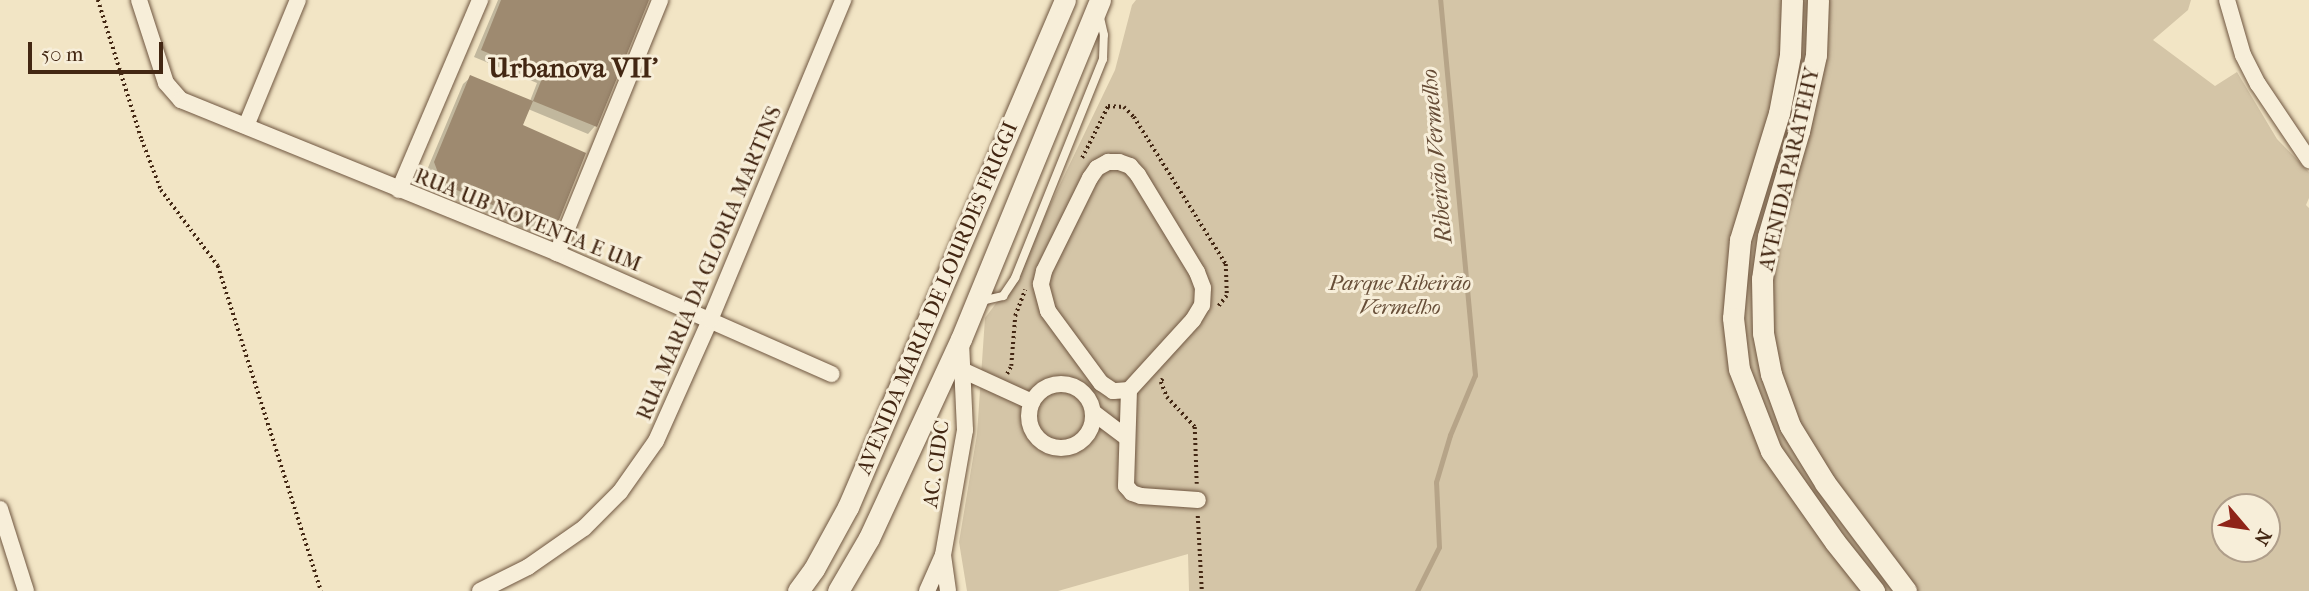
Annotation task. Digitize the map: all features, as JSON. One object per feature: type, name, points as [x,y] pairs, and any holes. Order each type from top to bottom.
[{"type":"street","name":"RUA UB NOVENTA E UM","points":[[139,0],[170,89],[181,100],[557,253],[831,374]]},
{"type":"street","points":[[246,126],[298,0]]},
{"type":"street","points":[[399,190],[480,0]]},
{"type":"street","points":[[557,253],[660,0]]},
{"type":"street","name":"RUA MARIA DA GLORIA MARTINS","points":[[480,591],[556,550],[593,521],[620,492],[661,431],[843,0]]},
{"type":"street","name":"AVENIDA MARIA DE LOURDES FRIGGI","points":[[798,591],[814,569],[848,507],[1065,0]]},
{"type":"street","name":"AVENIDA PARATEHY","points":[[1792,0],[1790,55],[1779,113],[1740,240],[1733,318],[1740,369],[1771,451],[1835,542],[1874,591]]},
{"type":"street","name":"AVENIDA PARATEHY","points":[[1818,0],[1816,55],[1799,131],[1768,236],[1762,279],[1763,333],[1771,374],[1790,426],[1825,483],[1906,591]]},
{"type":"street","points":[[2227,0],[2236,36],[2258,84],[2309,160]]},
{"type":"street","name":"AVENIDA MARIA DE LOURDES FRIGGI","points":[[838,591],[869,538],[961,339],[1099,4]]},
{"type":"street","points":[[1129,390],[1113,391],[1101,383],[1048,311],[1041,284],[1090,177],[1097,168],[1108,162],[1130,166],[1138,175],[1197,272],[1203,288],[1202,305],[1193,320],[1129,390],[1124,476],[1132,493],[1198,500]]},
{"type":"street","name":"AC. CIDC","points":[[927,591],[943,555],[965,430],[961,339]]},
{"type":"street","points":[[962,370],[1032,402]]},
{"type":"street","points":[[1087,396],[1101,383]]},
{"type":"street","points":[[1094,413],[1090,431],[1077,445],[1069,448],[1050,447],[1042,443],[1031,429],[1029,410],[1037,394],[1054,384],[1072,386],[1087,396],[1094,413],[1126,437]]},
{"type":"street","points":[[0,509],[8,556],[26,591]]},
{"type":"street","points":[[943,555],[948,591]]},
{"type":"path","points":[[98,0],[142,140],[161,190],[218,266],[321,591]]},
{"type":"path","points":[[1078,167],[1108,106],[1124,107],[1134,117],[1226,264],[1227,296],[1219,307]]},
{"type":"path","points":[[997,387],[1011,366],[1015,316],[1029,278]]},
{"type":"path","points":[[1169,371],[1161,382],[1167,397],[1195,427],[1202,591]]},
{"type":"green space","name":"Parque Ribeirão Vermelho","points":[[1136,0],[2191,0],[2188,10],[2153,40],[2215,86],[2237,72],[2277,139],[2309,172],[2309,198],[2306,205],[2309,208],[2309,591],[1189,591],[1188,554],[1058,591],[967,591],[959,542],[977,434],[985,318],[1015,278],[1115,70],[1132,5]]},
{"type":"building","points":[[501,0],[649,0],[597,127],[533,101],[543,76],[481,50]]},
{"type":"building","points":[[470,75],[533,101],[523,125],[586,153],[559,220],[548,225],[538,224],[452,188],[440,178],[434,162]]},
{"type":"waterway","name":"Ribeirão Vermelho","points":[[1417,591],[1439,547],[1436,482],[1450,435],[1475,375],[1440,0]]},
{"type":"district","name":"Urbanova VII'","points":[[573,68]]}]
